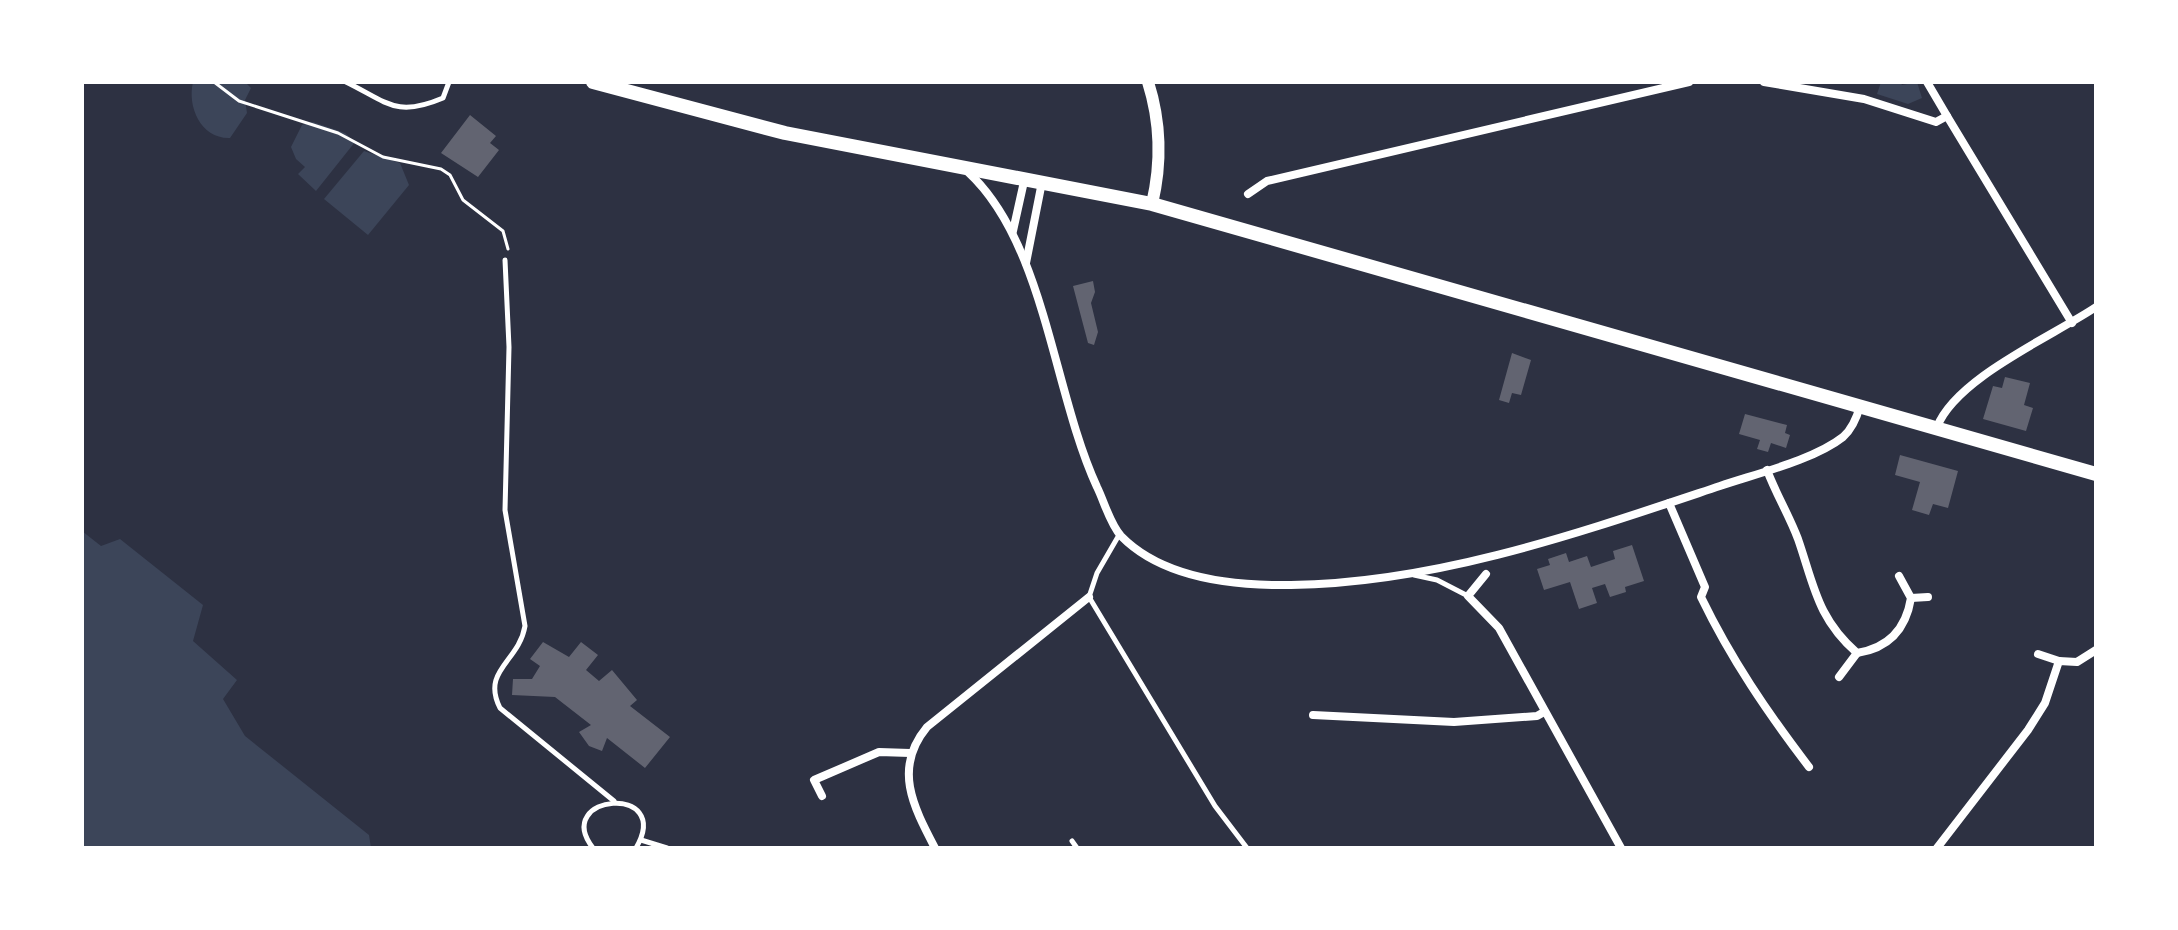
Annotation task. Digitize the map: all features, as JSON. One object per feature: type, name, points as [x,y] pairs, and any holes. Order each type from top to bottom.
[{"type":"main road","points":[[593,82],[785,133],[1042,180],[1152,204],[2096,474]]},
{"type":"street","points":[[1148,82],[1159,133],[1160,172],[1152,204]]},
{"type":"street","points":[[1248,194],[1267,181],[1689,82]]},
{"type":"street","points":[[1764,82],[1849,96],[1936,122],[1947,116]]},
{"type":"street","points":[[1927,82],[2072,323]]},
{"type":"street","points":[[961,165],[985,187],[1013,231],[1026,264],[1087,465],[1119,534],[1162,563],[1230,583],[1291,585],[1405,573],[1563,536],[1767,470],[1841,438],[1857,417],[1860,406]]},
{"type":"street","points":[[1013,231],[1025,177]]},
{"type":"street","points":[[1026,264],[1042,180]]},
{"type":"street","points":[[1937,427],[1947,407],[1968,386],[2096,307]]},
{"type":"street","points":[[1767,470],[1799,542],[1813,592],[1834,630],[1857,653]]},
{"type":"street","points":[[1669,503],[1705,587],[1701,597],[1721,640],[1751,690],[1809,767]]},
{"type":"street","points":[[1486,574],[1468,596],[1499,628],[1621,848]]},
{"type":"street","points":[[1839,677],[1857,653],[1887,643],[1900,630],[1911,598],[1899,576]]},
{"type":"street","points":[[935,848],[908,784],[913,744],[927,727],[1089,597]]},
{"type":"street","points":[[1911,598],[1928,597]]},
{"type":"street","points":[[2038,654],[2059,661],[2077,662],[2096,650]]},
{"type":"street","points":[[1937,848],[2028,730],[2045,703],[2059,661]]},
{"type":"street","points":[[1313,715],[1454,722],[1537,716],[1544,712]]},
{"type":"street","points":[[822,796],[814,780],[879,752],[910,753]]},
{"type":"lane","points":[[346,82],[388,106],[418,109],[443,98],[449,82]]},
{"type":"lane","points":[[505,260],[509,347],[505,510],[525,626],[523,638],[493,682],[494,696],[500,708],[513,720],[614,801]]},
{"type":"lane","points":[[1119,534],[1097,573],[1089,597],[1215,806],[1247,848]]},
{"type":"lane","points":[[1405,573],[1437,580],[1468,596]]},
{"type":"lane","points":[[593,848],[586,834],[589,815],[597,806],[614,801],[624,802],[638,813],[642,822],[641,840],[636,848]]},
{"type":"lane","points":[[641,840],[667,848]]},
{"type":"lane","points":[[1072,841],[1077,848]]},
{"type":"path","points":[[214,82],[239,101],[338,133],[383,157],[441,169],[450,175],[463,200],[503,231],[508,247],[505,260]]},
{"type":"shaded area","points":[[193,82],[245,82],[251,88],[245,100],[247,113],[230,138],[211,133],[198,120],[192,101]]},
{"type":"shaded area","points":[[1881,82],[1900,82],[1902,85],[1917,82],[1922,98],[1908,104],[1877,94]]},
{"type":"shaded area","points":[[313,122],[345,133],[355,142],[316,191],[298,174],[305,167],[296,159],[291,147],[302,125]]},
{"type":"shaded area","points":[[364,151],[400,163],[409,185],[368,235],[324,199]]},
{"type":"shaded area","points":[[82,531],[101,546],[120,539],[203,605],[193,641],[237,680],[223,699],[245,736],[369,835],[371,848],[82,848]]},
{"type":"building","points":[[470,115],[496,136],[490,143],[499,150],[478,177],[441,153]]},
{"type":"building","points":[[1093,281],[1095,292],[1091,303],[1098,332],[1094,345],[1088,343],[1073,286]]},
{"type":"building","points":[[1512,353],[1531,360],[1521,395],[1512,393],[1509,403],[1499,400]]},
{"type":"building","points":[[2005,377],[2030,383],[2024,405],[2033,408],[2026,431],[1983,419],[1993,386],[2002,388]]},
{"type":"building","points":[[1745,414],[1787,425],[1785,433],[1790,435],[1786,448],[1771,443],[1768,452],[1757,449],[1760,440],[1739,434]]},
{"type":"building","points":[[1900,455],[1958,471],[1948,508],[1933,504],[1929,515],[1912,510],[1920,482],[1895,475]]},
{"type":"building","points":[[1632,545],[1644,581],[1625,587],[1626,592],[1610,597],[1605,584],[1592,588],[1597,603],[1579,609],[1570,582],[1544,590],[1537,569],[1550,565],[1548,559],[1566,553],[1569,562],[1587,556],[1591,567],[1615,559],[1613,551]]},
{"type":"building","points":[[543,642],[569,657],[581,642],[598,655],[586,670],[599,681],[612,670],[637,700],[630,706],[670,737],[645,768],[607,738],[602,751],[589,746],[579,732],[591,725],[555,697],[512,695],[513,679],[532,679],[540,666],[530,659]]}]
